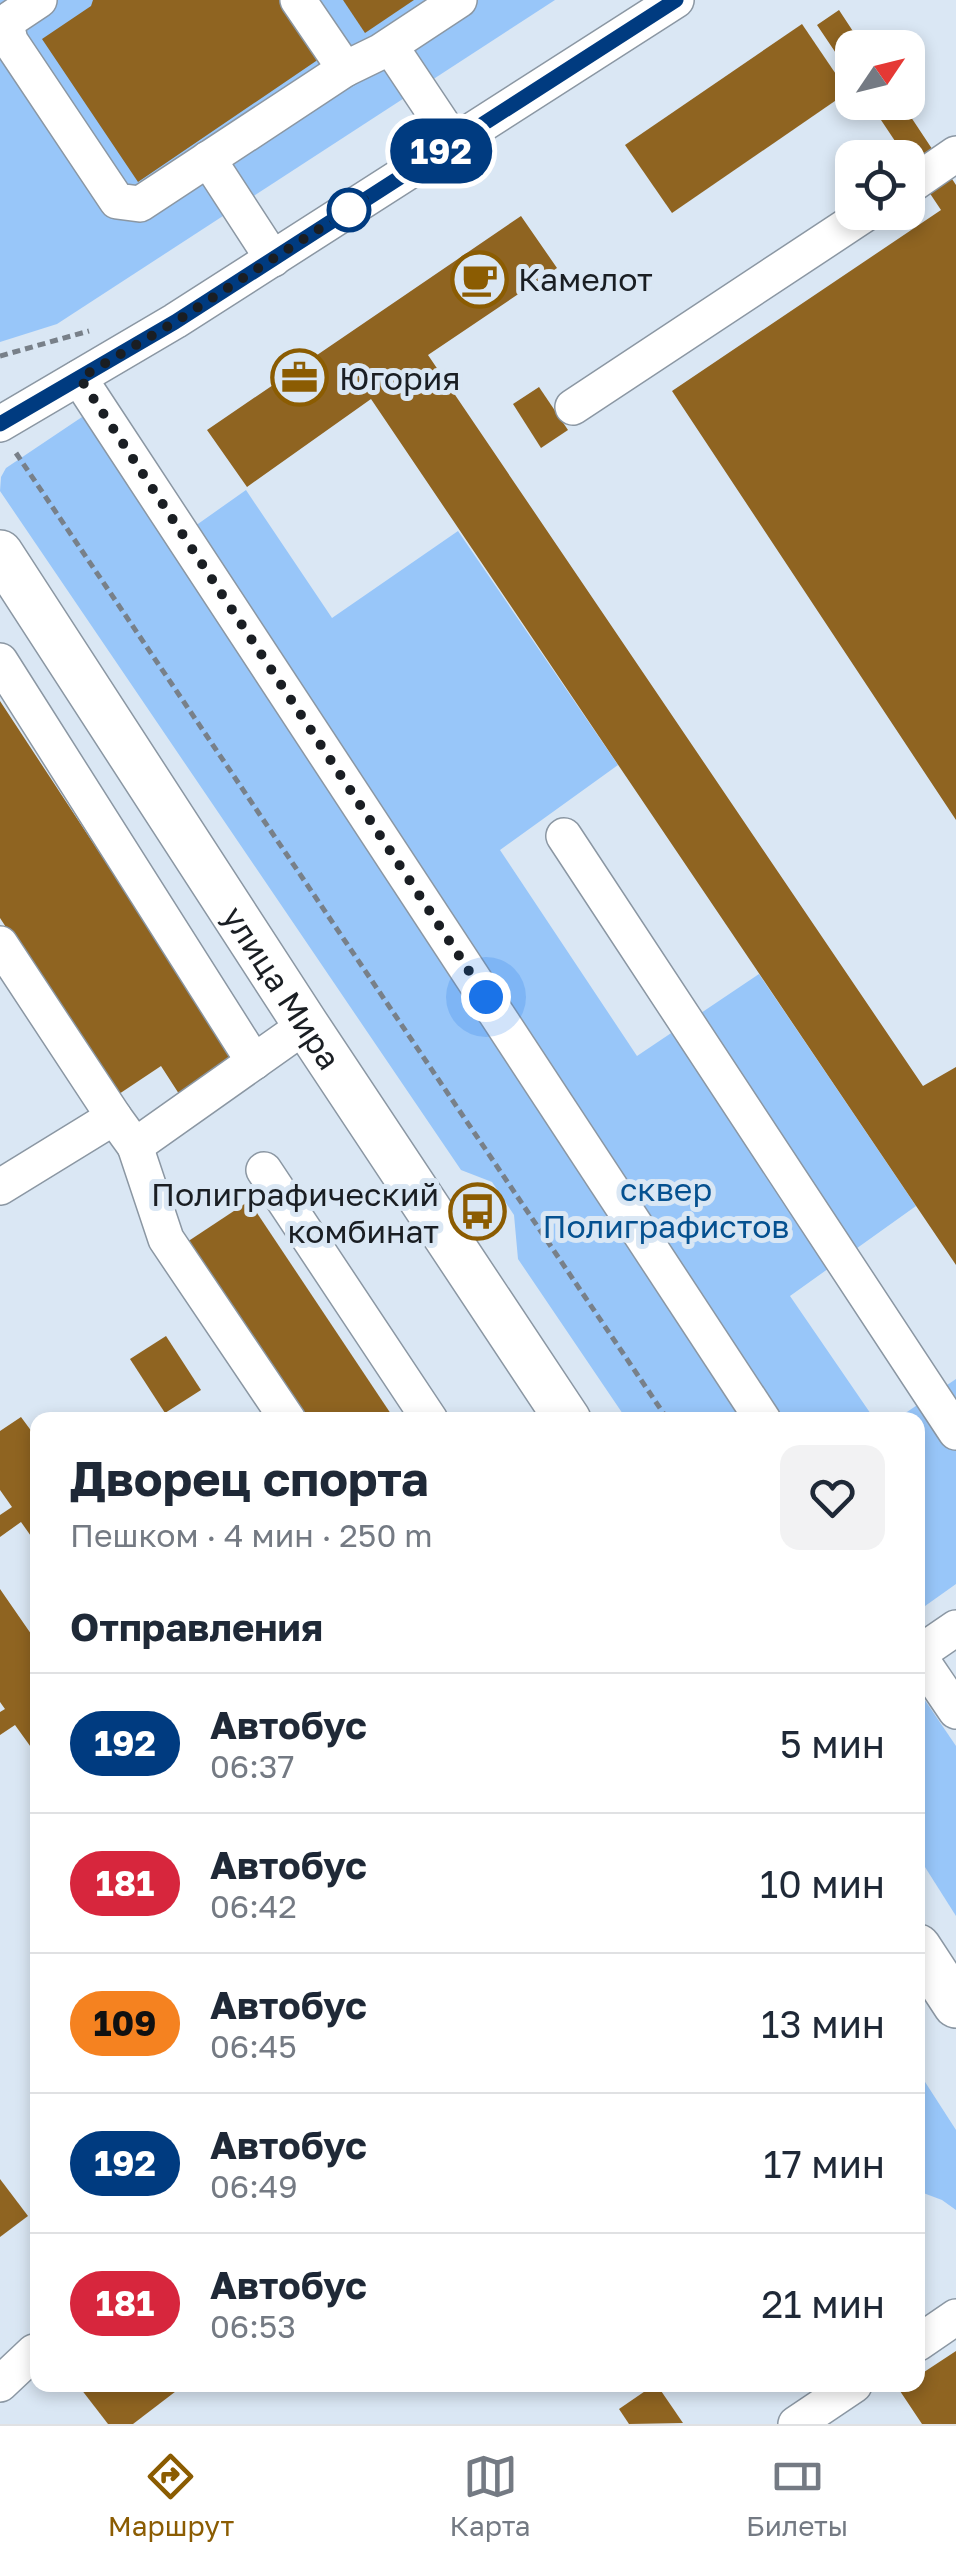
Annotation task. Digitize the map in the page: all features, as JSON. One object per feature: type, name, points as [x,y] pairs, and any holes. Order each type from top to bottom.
[{"type":"main road","name":"улица Мира","points":[[0,553],[563,1412]]},
{"type":"main road","points":[[925,1958],[956,2005]]},
{"type":"street","points":[[38,0],[12,18],[7,28],[10,41],[117,201],[140,204],[460,0]]},
{"type":"street","points":[[298,0],[345,70]]},
{"type":"street","points":[[6,435],[80,378],[676,0]]},
{"type":"street","points":[[390,46],[454,142]]},
{"type":"street","points":[[925,175],[956,154]]},
{"type":"street","points":[[208,159],[274,258]]},
{"type":"street","points":[[572,407],[841,230]]},
{"type":"street","points":[[80,378],[758,1412]]},
{"type":"street","points":[[0,661],[254,1062]]},
{"type":"street","points":[[564,836],[956,1432]]},
{"type":"street","points":[[0,944],[136,1146],[166,1239],[283,1412]]},
{"type":"street","points":[[136,1146],[306,1025]]},
{"type":"street","points":[[0,1187],[114,1117]]},
{"type":"street","points":[[264,1170],[425,1412]]},
{"type":"street","points":[[925,1650],[956,1628]]},
{"type":"street","points":[[925,1666],[956,1712]]},
{"type":"street","points":[[925,2337],[956,2317]]},
{"type":"street","points":[[0,2364],[30,2353]]},
{"type":"street","points":[[0,2384],[30,2356]]},
{"type":"street","points":[[796,2424],[844,2392]]},
{"type":"path","points":[[6,435],[663,1412]]},
{"type":"green space","points":[[0,0],[555,0],[57,324],[0,342]]},
{"type":"green space","name":"сквер Полиграфистов","points":[[82,417],[90,421],[171,543],[246,490],[332,618],[458,531],[618,765],[500,850],[637,1056],[759,974],[916,1206],[790,1296],[870,1412],[622,1412],[518,1259],[514,1215],[492,1182],[461,1170],[0,491],[6,468]]},
{"type":"green space","points":[[956,1379],[956,1584],[925,1606],[925,1412],[907,1412]]},
{"type":"green space","points":[[925,1700],[956,1746],[956,1916],[925,1867]]},
{"type":"green space","points":[[925,2082],[956,2130],[956,2210],[925,2194]]},
{"type":"building","points":[[93,0],[279,0],[319,59],[138,182],[42,39],[91,6]]},
{"type":"building","points":[[343,0],[414,0],[365,33]]},
{"type":"building","points":[[839,10],[852,30],[835,30],[835,52],[817,25]]},
{"type":"building","points":[[802,24],[835,73],[835,101],[672,213],[625,145]]},
{"type":"building","points":[[881,120],[913,120],[956,185],[956,820],[672,391],[911,230],[925,230],[925,221],[941,210],[925,186],[925,140],[894,140]]},
{"type":"building","points":[[521,216],[557,268],[428,355],[923,1086],[956,1067],[956,1265],[371,399],[247,487],[207,430]]},
{"type":"building","points":[[539,387],[568,430],[541,448],[513,404]]},
{"type":"building","points":[[0,701],[236,1061],[181,1097],[161,1066],[116,1096],[0,918]]},
{"type":"building","points":[[249,1201],[390,1412],[301,1412],[187,1242]]},
{"type":"building","points":[[166,1336],[201,1390],[164,1412],[130,1359]]},
{"type":"building","points":[[21,1417],[30,1429],[30,1535],[21,1522],[0,1537],[0,1515],[12,1507],[0,1490],[0,1431]]},
{"type":"building","points":[[0,1589],[30,1632],[30,1746],[15,1725],[0,1735],[0,1712],[5,1709],[0,1702]]},
{"type":"building","points":[[0,2179],[28,2216],[0,2237]]},
{"type":"building","points":[[956,2351],[956,2424],[922,2424],[901,2392],[925,2392],[925,2371]]},
{"type":"building","points":[[83,2392],[175,2392],[133,2424],[108,2424]]},
{"type":"building","points":[[644,2392],[662,2392],[683,2423],[629,2424],[619,2409]]},
{"type":"bus line","name":"192","points":[[0,424],[175,322],[676,0]]},
{"type":"place","name":"Камелот","points":[[479,279]]},
{"type":"place","name":"Югория","points":[[300,378]]},
{"type":"place","name":"Полиграфический комбинат","points":[[478,1212]]},
{"type":"route","points":[[349,210],[364,200],[175,322],[80,378],[486,997]]}]
